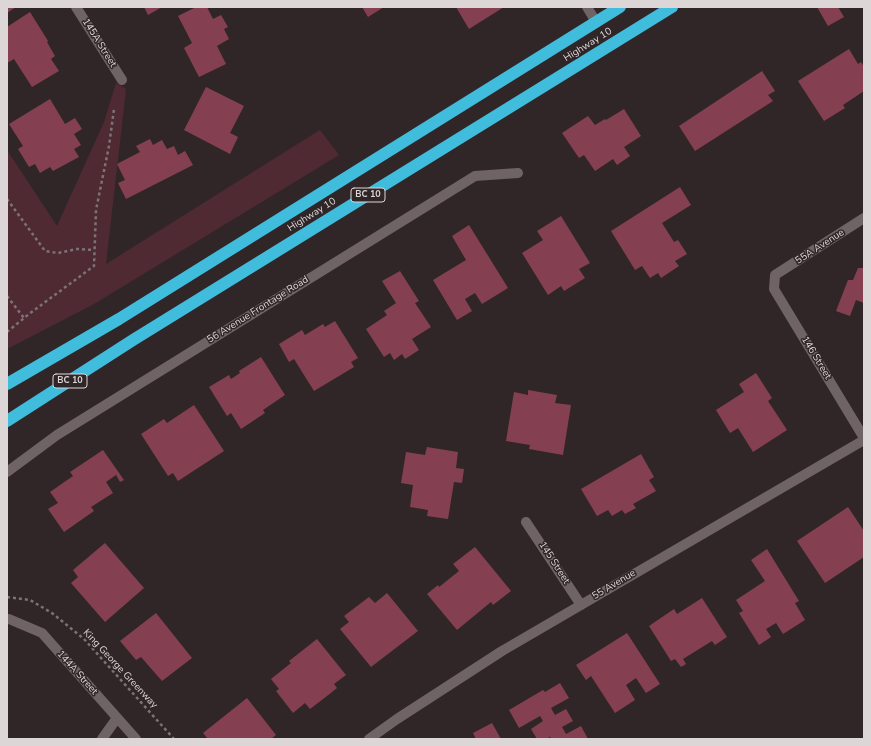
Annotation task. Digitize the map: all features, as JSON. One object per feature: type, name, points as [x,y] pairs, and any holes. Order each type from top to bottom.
[{"type":"highway","name":"Highway 10","points":[[7,384],[119,319],[620,7]]},
{"type":"highway","name":"Highway 10","points":[[7,421],[140,336],[672,7]]},
{"type":"street","name":"145A Street","points":[[76,7],[122,80]]},
{"type":"street","points":[[588,7],[596,22]]},
{"type":"street","name":"56 Avenue Frontage Road","points":[[7,472],[56,435],[475,176],[518,173]]},
{"type":"street","name":"55A Avenue","points":[[775,276],[864,218]]},
{"type":"street","name":"146 Street","points":[[775,276],[774,289],[864,439]]},
{"type":"street","name":"55 Avenue","points":[[369,739],[397,719],[502,651],[864,439]]},
{"type":"street","name":"145 Street","points":[[526,522],[581,605]]},
{"type":"street","name":"144A Street","points":[[8,618],[42,633],[136,739]]},
{"type":"street","points":[[102,739],[117,718]]},
{"type":"path","points":[[7,332],[94,266],[96,210],[109,146],[114,109]]},
{"type":"path","points":[[7,198],[45,252],[58,253],[77,248],[94,250]]},
{"type":"path","points":[[7,296],[24,318]]},
{"type":"path","name":"King George Greenway","points":[[7,597],[30,600],[52,612],[84,639],[174,739]]},
{"type":"shaded area","points":[[116,83],[126,89],[106,264],[320,130],[339,155],[94,304],[7,349],[7,150],[57,226],[104,122]]},
{"type":"building","points":[[7,7],[16,7],[7,13]]},
{"type":"building","points":[[144,7],[162,7],[148,15]]},
{"type":"building","points":[[196,7],[207,7],[213,19],[221,15],[228,27],[224,29],[229,39],[217,46],[226,64],[199,77],[184,48],[192,43],[178,16]]},
{"type":"building","points":[[362,7],[384,7],[368,17]]},
{"type":"building","points":[[456,7],[504,7],[469,29]]},
{"type":"building","points":[[817,7],[838,7],[844,17],[828,26]]},
{"type":"building","points":[[30,12],[48,41],[47,42],[55,56],[51,59],[59,71],[32,87],[14,59],[7,63],[7,27]]},
{"type":"building","points":[[849,49],[858,64],[861,62],[864,67],[864,91],[843,105],[845,108],[824,121],[798,81]]},
{"type":"building","points":[[762,71],[775,91],[768,95],[773,101],[695,151],[679,126]]},
{"type":"building","points":[[206,87],[244,106],[230,133],[238,137],[230,154],[184,130]]},
{"type":"building","points":[[50,99],[65,124],[75,118],[82,129],[74,134],[81,145],[74,149],[79,157],[53,171],[50,167],[40,173],[35,164],[29,167],[18,149],[23,146],[9,124]]},
{"type":"building","points":[[624,109],[641,136],[624,147],[630,156],[617,165],[613,159],[595,171],[584,155],[579,158],[562,133],[588,116],[595,125]]},
{"type":"building","points":[[150,139],[153,145],[162,140],[167,149],[174,146],[178,155],[185,151],[193,165],[126,199],[118,183],[125,180],[117,164],[140,152],[136,146]]},
{"type":"building","points":[[680,187],[691,205],[662,223],[674,242],[678,240],[687,254],[675,261],[679,266],[661,278],[658,273],[650,278],[642,266],[635,270],[611,231]]},
{"type":"building","points":[[561,216],[590,263],[579,269],[585,278],[564,291],[561,286],[548,295],[522,253],[543,240],[537,231]]},
{"type":"building","points":[[469,225],[508,288],[482,304],[475,293],[465,299],[472,311],[457,320],[433,280],[466,260],[452,236]]},
{"type":"building","points":[[858,268],[864,268],[864,303],[856,300],[850,316],[836,311],[848,280],[853,280]]},
{"type":"building","points":[[400,271],[419,301],[415,303],[431,327],[412,339],[419,350],[405,359],[402,354],[394,360],[390,353],[384,357],[366,329],[387,315],[384,311],[396,303],[382,281]]},
{"type":"building","points":[[335,321],[358,358],[351,362],[354,367],[314,391],[294,359],[289,362],[279,344],[302,330],[305,335],[323,324],[325,327]]},
{"type":"building","points":[[261,357],[285,395],[263,410],[265,413],[241,429],[231,413],[227,416],[209,387],[229,375],[231,379],[240,373],[239,371]]},
{"type":"building","points":[[756,373],[772,398],[768,401],[787,430],[753,452],[738,428],[730,433],[716,410],[744,392],[739,384]]},
{"type":"building","points":[[528,390],[557,395],[555,403],[571,405],[563,455],[529,449],[530,445],[506,441],[514,392],[528,395]]},
{"type":"building","points":[[194,405],[224,451],[178,481],[173,473],[168,476],[141,434],[164,419],[167,423]]},
{"type":"building","points":[[427,447],[458,452],[456,468],[464,469],[462,483],[454,482],[448,519],[427,516],[428,510],[410,507],[413,485],[401,483],[406,452],[425,455]]},
{"type":"building","points":[[103,450],[124,480],[120,482],[116,475],[106,482],[113,493],[91,507],[94,511],[64,532],[48,509],[58,503],[50,492],[73,476],[70,472]]},
{"type":"building","points":[[641,454],[654,477],[649,480],[656,491],[633,504],[636,508],[625,514],[622,510],[612,516],[608,510],[597,516],[581,489]]},
{"type":"building","points":[[848,507],[864,531],[864,557],[825,583],[797,541]]},
{"type":"building","points":[[105,543],[144,588],[105,622],[71,583],[78,577],[73,570]]},
{"type":"building","points":[[475,547],[511,591],[493,605],[491,602],[457,630],[427,594],[438,585],[439,587],[459,571],[453,564]]},
{"type":"building","points":[[767,549],[799,601],[795,603],[805,620],[783,634],[776,623],[766,629],[771,637],[759,645],[739,613],[743,611],[736,600],[765,581],[751,560]]},
{"type":"building","points":[[387,593],[418,631],[371,667],[340,629],[349,622],[344,616],[369,597],[375,603]]},
{"type":"building","points":[[702,598],[727,637],[715,645],[712,641],[683,659],[686,664],[681,667],[675,659],[671,661],[649,626],[674,609],[677,614]]},
{"type":"building","points":[[156,613],[192,658],[162,681],[141,657],[136,660],[120,641]]},
{"type":"building","points":[[627,633],[660,684],[646,693],[636,678],[626,685],[635,700],[615,713],[591,676],[586,680],[576,665]]},
{"type":"building","points":[[317,639],[346,675],[334,684],[337,688],[310,709],[305,703],[293,713],[276,691],[279,689],[271,679],[291,663],[289,661]]},
{"type":"building","points":[[560,683],[569,698],[551,708],[555,715],[566,709],[573,721],[562,727],[566,734],[581,726],[588,739],[552,739],[550,737],[546,739],[537,739],[531,729],[543,721],[540,716],[519,728],[509,710],[543,690],[545,692]]},
{"type":"building","points":[[247,698],[276,735],[271,739],[208,739],[203,733]]},
{"type":"building","points":[[492,723],[501,739],[476,739],[473,733]]}]
